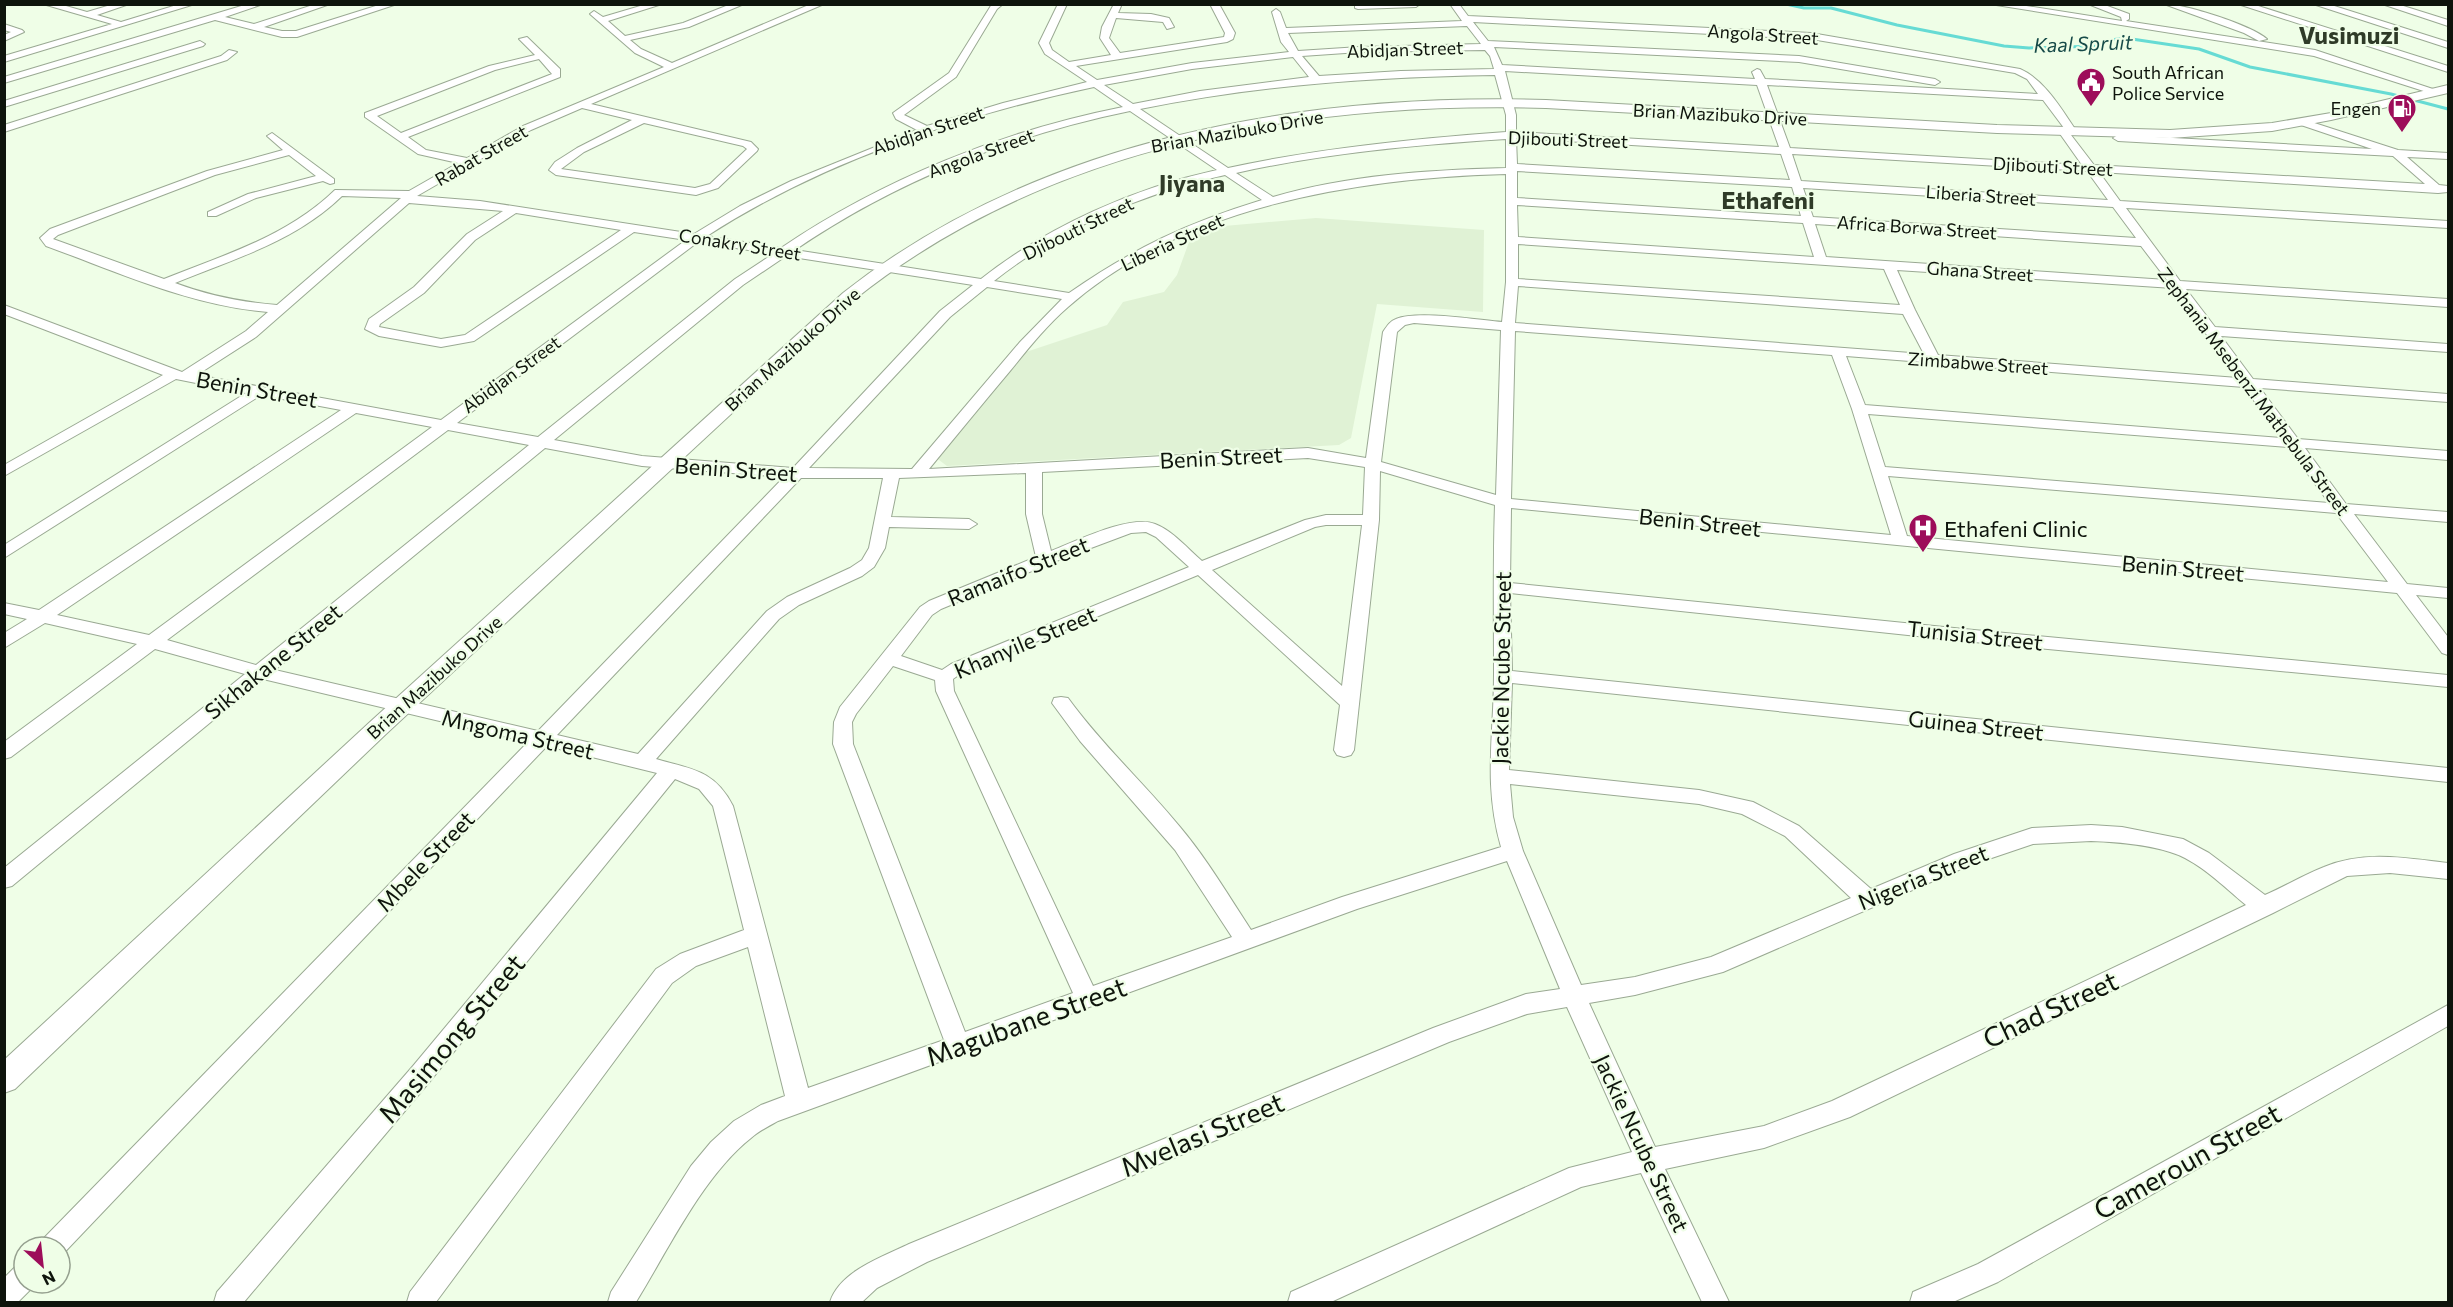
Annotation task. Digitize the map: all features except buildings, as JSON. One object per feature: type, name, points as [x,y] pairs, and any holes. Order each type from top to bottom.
[{"type":"street","points":[[86,15],[125,4]]},
{"type":"street","points":[[4,58],[191,4]]},
{"type":"street","points":[[4,80],[259,4]]},
{"type":"street","points":[[255,27],[326,4]]},
{"type":"street","points":[[216,17],[282,34],[297,34],[393,4]]},
{"type":"street","points":[[658,4],[598,17],[622,39],[647,56],[672,67]]},
{"type":"street","points":[[622,39],[686,25],[740,4]]},
{"type":"street","name":"Rabat Street","points":[[4,472],[230,349],[281,309],[408,197],[527,128],[820,4]]},
{"type":"street","points":[[926,130],[900,117],[898,113],[953,75],[994,7],[999,4]]},
{"type":"street","points":[[1064,4],[1044,43],[1048,52],[1128,108],[1272,202]]},
{"type":"street","points":[[1117,56],[1104,42],[1118,4]]},
{"type":"street","points":[[1065,65],[1230,38],[1230,33],[1214,4]]},
{"type":"street","points":[[1358,6],[1416,4]]},
{"type":"street","name":"Jackie Ncube Street","points":[[1454,4],[1488,45],[1501,70],[1509,103],[1512,135],[1512,282],[1508,328],[1502,586],[1503,676],[1499,776],[1503,817],[1514,851],[1574,996],[1649,1162],[1716,1302]]},
{"type":"street","points":[[1994,4],[2327,56],[2443,91]]},
{"type":"street","points":[[2092,4],[2121,13],[2126,16],[2125,19]]},
{"type":"street","points":[[2168,4],[2253,33],[2264,45]]},
{"type":"street","points":[[2242,4],[2448,69]]},
{"type":"street","points":[[2317,4],[2448,45]]},
{"type":"street","points":[[2386,4],[2448,23]]},
{"type":"street","points":[[4,129],[232,54],[52,5]]},
{"type":"street","points":[[1276,12],[1286,42],[1316,80]]},
{"type":"street","points":[[1113,15],[1158,17],[1166,20],[1170,27]]},
{"type":"street","name":"Angola Street","points":[[1282,31],[1468,21],[1811,36],[2017,71],[2030,77],[2068,131]]},
{"type":"street","points":[[4,27],[19,32],[4,38]]},
{"type":"street","points":[[1741,32],[1774,117],[1821,260]]},
{"type":"street","points":[[400,136],[557,75],[557,71],[524,39]]},
{"type":"street","name":"Abidjan Street","points":[[4,752],[696,238],[798,182],[854,157],[926,130],[1004,105],[1093,82],[1211,63],[1297,54],[1488,45],[1751,56],[1840,64],[1944,84],[1956,93]]},
{"type":"street","points":[[4,104],[208,46]]},
{"type":"street","points":[[469,162],[427,154],[369,115],[492,68],[541,56]]},
{"type":"street","name":"Angola Street","points":[[542,441],[739,282],[833,218],[884,191],[933,169],[1042,130],[1128,108],[1226,90],[1316,80],[1501,70],[2046,97]]},
{"type":"street","name":"Brian Mazibuko Drive","points":[[4,1080],[404,706],[849,296],[886,267],[956,223],[1017,193],[1111,158],[1178,140],[1254,124],[1418,106],[1509,103],[2068,131],[2216,133],[2302,122],[2443,91]]},
{"type":"street","points":[[581,105],[747,144],[753,149],[714,186],[696,192],[555,170],[560,163],[593,143],[643,120]]},
{"type":"street","points":[[2302,122],[2396,153],[2443,189],[2448,199]]},
{"type":"street","name":"Zephania Msebenzi Mathebula Street","points":[[2068,131],[2088,168],[2448,649]]},
{"type":"street","name":"Djibouti Street","points":[[795,473],[921,338],[981,282],[1028,250],[1095,216],[1149,194],[1226,171],[1347,148],[1512,135],[2443,189]]},
{"type":"street","points":[[164,284],[294,229],[339,192],[337,187],[272,136]]},
{"type":"street","points":[[2118,138],[2448,156]]},
{"type":"street","points":[[281,309],[230,305],[164,284],[47,241],[46,236],[211,173],[291,151]]},
{"type":"street","name":"Liberia Street","points":[[916,474],[1013,359],[1073,297],[1125,262],[1170,238],[1218,219],[1272,202],[1383,180],[1512,169],[1796,183],[2448,224]]},
{"type":"street","points":[[212,214],[252,196],[325,177]]},
{"type":"street","name":"Conakry Street","points":[[339,192],[454,200],[1073,297]]},
{"type":"street","name":"Africa Borwa Street","points":[[1511,201],[2143,242]]},
{"type":"street","points":[[514,209],[471,237],[419,290],[374,322],[372,329],[441,343],[469,338],[631,228]]},
{"type":"street","name":"Ghana Street","points":[[1511,240],[2448,303]]},
{"type":"street","points":[[1889,266],[1908,310],[1934,360]]},
{"type":"street","points":[[1512,282],[1908,310]]},
{"type":"street","name":"Benin Street","points":[[4,309],[179,375],[666,464],[795,473],[916,474],[1308,453],[1372,464],[1505,503],[2448,593]]},
{"type":"street","points":[[4,324],[24,316]]},
{"type":"street","name":"Zimbabwe Street","points":[[1372,464],[1392,328],[1396,324],[1413,320],[2448,399]]},
{"type":"street","points":[[2211,331],[2448,348]]},
{"type":"street","points":[[1839,353],[1901,542]]},
{"type":"street","points":[[4,554],[260,390]]},
{"type":"street","points":[[4,642],[355,406]]},
{"type":"street","points":[[1859,409],[2448,455]]},
{"type":"street","name":"Sikhakane Street","points":[[4,880],[542,441]]},
{"type":"street","points":[[1344,750],[1371,520],[1372,464]]},
{"type":"street","points":[[1034,467],[1034,514],[1045,559]]},
{"type":"street","points":[[1879,471],[2448,517]]},
{"type":"street","name":"Mbele Street","points":[[65,1235],[734,540],[795,473]]},
{"type":"street","points":[[642,762],[773,615],[793,601],[856,572],[868,562],[877,548],[892,474]]},
{"type":"street","name":"Khanyile Street","points":[[1087,999],[945,691],[944,677],[957,668],[1311,523],[1326,520],[1371,520]]},
{"type":"street","points":[[883,522],[969,524]]},
{"type":"street","name":"Ramaifo Street","points":[[958,1046],[843,744],[843,722],[847,712],[926,611],[935,605],[1045,559],[1129,528],[1144,527],[1162,534],[1348,702]]},
{"type":"street","name":"Tunisia Street","points":[[1502,586],[1974,636],[2448,681]]},
{"type":"street","name":"Mngoma Street","points":[[4,608],[153,642],[259,672],[374,697],[642,762],[697,778],[713,789],[723,807],[799,1102]]},
{"type":"street","points":[[888,658],[944,677]]},
{"type":"street","name":"Guinea Street","points":[[1503,676],[2448,775]]},
{"type":"street","points":[[1061,704],[1103,756],[1154,810],[1192,856],[1246,941]]},
{"type":"street","name":"Masimong Street","points":[[227,1302],[422,1073],[671,770]]},
{"type":"street","points":[[1499,776],[1699,796],[1746,807],[1765,814],[1792,831],[1868,900]]},
{"type":"street","name":"Nigeria Street","points":[[1574,996],[1635,986],[1694,971],[1741,954],[2014,840],[2052,833],[2091,833],[2155,840],[2189,851],[2265,907]]},
{"type":"street","name":"Magubane Street","points":[[621,1302],[700,1174],[720,1149],[743,1129],[770,1113],[1350,903],[1514,851]]},
{"type":"street","name":"Chad Street","points":[[1301,1302],[1552,1186],[1603,1169],[1756,1140],[1810,1122],[2265,907],[2332,872],[2361,864],[2395,864],[2448,871]]},
{"type":"street","points":[[420,1302],[664,976],[688,960],[755,935]]},
{"type":"street","name":"Mvelasi Street","points":[[843,1302],[867,1279],[918,1253],[1441,1035],[1526,1004],[1574,996]]},
{"type":"street","name":"Cameroun Street","points":[[1923,1302],[1988,1273],[2448,1015]]},
{"type":"shaded area","points":[[1316,218],[1484,230],[1483,312],[1377,304],[1351,438],[1339,445],[947,466],[935,457],[1020,354],[1107,325],[1123,302],[1164,292],[1177,275],[1189,242],[1180,241],[1213,227]]},
{"type":"waterway","name":"Kaal Spruit","points":[[1786,4],[1804,8],[1831,8],[1897,25],[2004,46],[2029,48],[2098,46],[2111,40],[2125,38],[2199,49],[2250,67],[2391,94],[2448,109]]},
{"type":"place","name":"South African Police Service","points":[[2091,108]]},
{"type":"place","name":"Engen","points":[[2402,134]]},
{"type":"place","name":"Ethafeni Clinic","points":[[1923,554]]},
{"type":"district","name":"Vusimuzi","points":[[2349,34]]},
{"type":"district","name":"Jiyana","points":[[1192,182]]},
{"type":"district","name":"Ethafeni","points":[[1768,199]]}]
